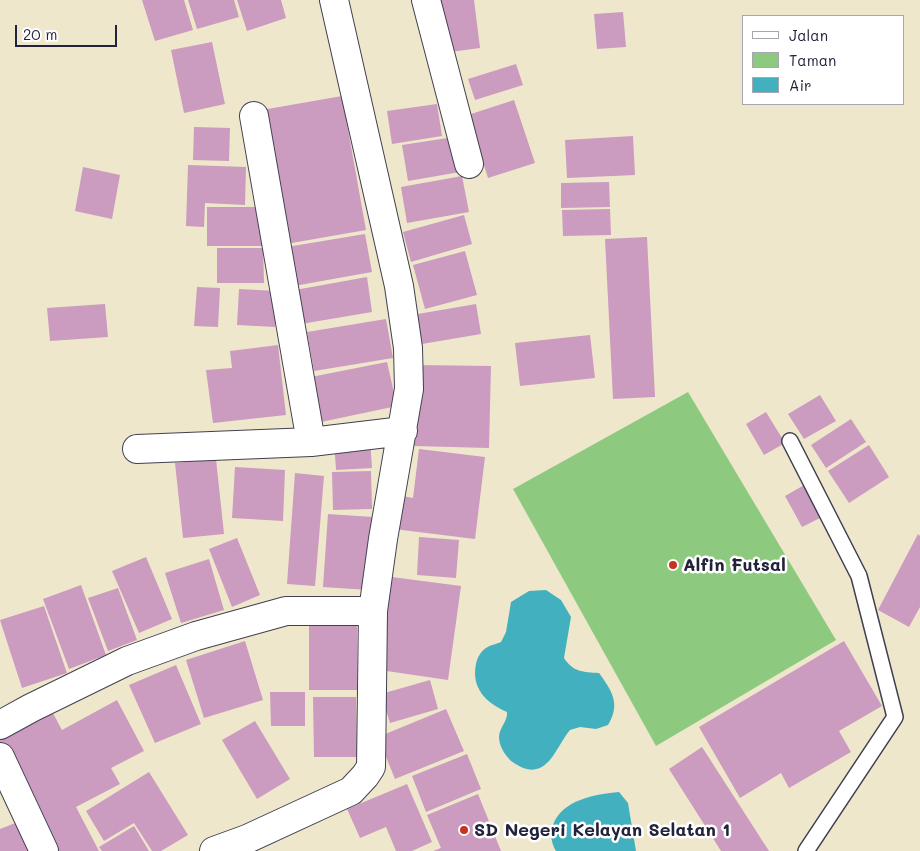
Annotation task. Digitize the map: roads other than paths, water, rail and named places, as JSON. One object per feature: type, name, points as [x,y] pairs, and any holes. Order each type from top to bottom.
[{"type":"street","points":[[214,851],[250,845],[351,790],[365,776],[371,766],[373,611],[383,539],[409,389],[408,348],[399,286],[334,0]]},
{"type":"street","points":[[426,0],[469,164]]},
{"type":"street","points":[[254,116],[311,442]]},
{"type":"street","points":[[137,449],[311,442],[403,430]]},
{"type":"street","points":[[0,725],[127,661],[196,636],[286,611],[373,611]]},
{"type":"street","points":[[0,757],[44,851]]},
{"type":"lane","points":[[790,441],[859,576],[896,717],[806,851]]},
{"type":"water","points":[[546,590],[561,600],[571,617],[564,658],[575,669],[583,672],[599,673],[611,692],[614,711],[608,725],[596,729],[580,727],[570,730],[545,765],[538,769],[530,770],[511,761],[503,750],[499,737],[507,712],[493,704],[482,694],[478,687],[475,673],[477,659],[482,651],[501,642],[506,632],[511,602],[529,591]]},
{"type":"water","points":[[619,792],[628,803],[636,851],[556,851],[551,835],[557,816],[580,800],[600,794]]},
{"type":"place","name":"Alfin Futsal","points":[[673,565]]},
{"type":"place","name":"SD Negeri Kelayan Selatan 1","points":[[464,830]]}]
